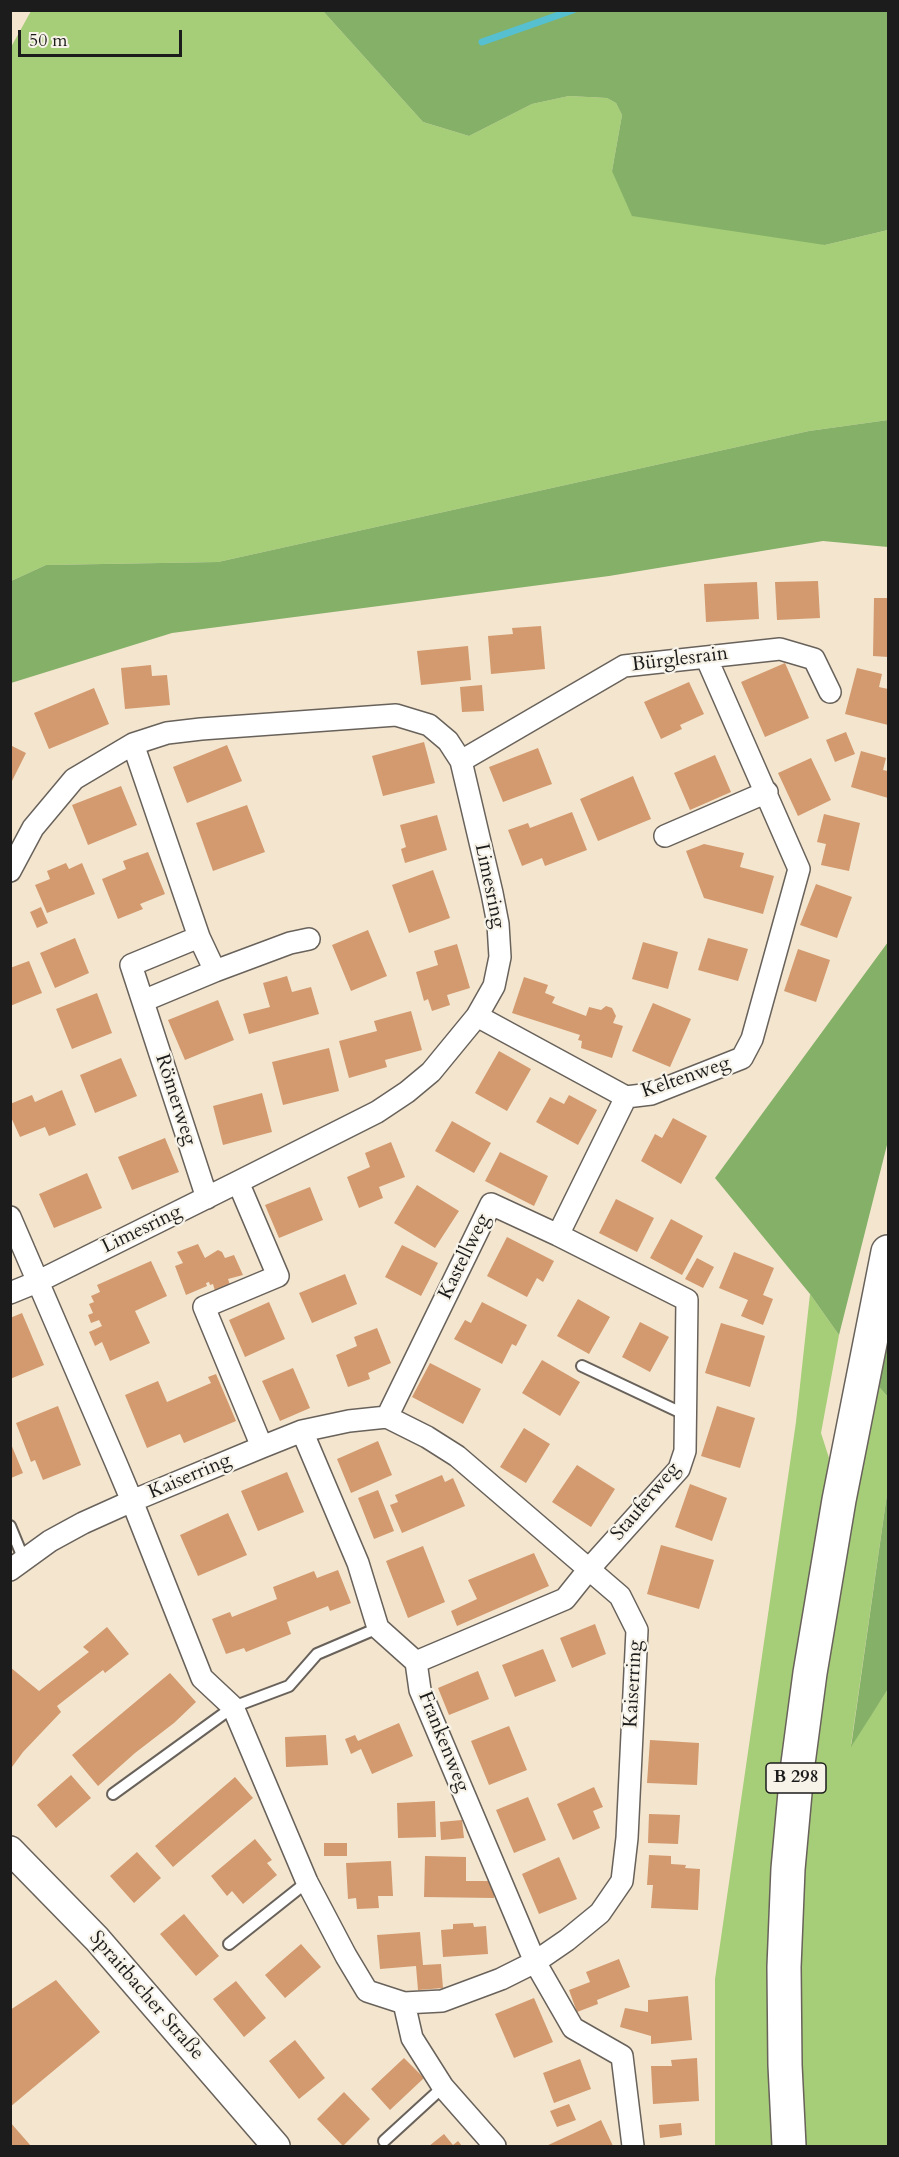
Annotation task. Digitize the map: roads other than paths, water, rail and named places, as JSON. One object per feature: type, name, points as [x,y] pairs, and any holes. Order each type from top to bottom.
[{"type":"main road","name":"B 298","points":[[789,2146],[784,1967],[788,1869],[796,1771],[820,1608],[855,1413],[888,1252]]},
{"type":"street","name":"Bürglesrain","points":[[461,761],[624,666],[780,649],[814,659],[830,692]]},
{"type":"street","name":"Keltenweg","points":[[477,1016],[626,1097],[651,1094],[742,1058],[752,1039],[799,869],[706,657]]},
{"type":"street","name":"Limesring","points":[[10,871],[33,828],[74,779],[133,744],[167,733],[201,729],[396,715],[429,725],[448,741],[461,761],[498,924],[500,957],[494,986],[477,1016],[431,1072],[407,1092],[377,1112],[37,1282],[10,1293]]},
{"type":"street","points":[[133,744],[199,937],[215,971]]},
{"type":"street","points":[[665,836],[766,792]]},
{"type":"street","name":"Römerweg","points":[[199,937],[131,965],[207,1198]]},
{"type":"street","points":[[143,1001],[215,971],[290,943],[309,939]]},
{"type":"street","points":[[558,1235],[626,1097]]},
{"type":"street","points":[[238,1182],[278,1276],[204,1307],[262,1447]]},
{"type":"street","name":"Kastellweg","points":[[387,1417],[491,1204],[558,1235]]},
{"type":"street","points":[[10,1217],[132,1501]]},
{"type":"street","name":"Stauferweg","points":[[416,1662],[565,1599],[679,1469],[685,1451],[687,1300],[558,1235]]},
{"type":"street","name":"Kaiserring","points":[[17,1565],[50,1541],[83,1523],[132,1501],[302,1431],[349,1421],[387,1417],[427,1437],[457,1456],[620,1596],[637,1630],[627,1838],[622,1881],[600,1913],[535,1962],[501,1979],[442,2001],[404,2003],[367,1991],[307,1882],[233,1707],[202,1678],[132,1501]]},
{"type":"street","points":[[302,1431],[358,1563],[378,1628],[416,1662]]},
{"type":"street","name":"Frankenweg","points":[[416,1662],[420,1690],[535,1962],[573,2028],[622,2056],[633,2146]]},
{"type":"street","name":"Spraitbacher Straße","points":[[10,1850],[97,1940],[276,2146]]},
{"type":"street","points":[[404,2003],[412,2038],[443,2086],[495,2146]]},
{"type":"lane","points":[[582,1366],[686,1415]]},
{"type":"lane","points":[[10,1526],[17,1565]]},
{"type":"lane","points":[[113,1794],[233,1707],[289,1686],[317,1654],[378,1628]]},
{"type":"lane","points":[[230,1944],[307,1882]]},
{"type":"lane","points":[[384,2141],[443,2086]]},
{"type":"waterway","points":[[482,42],[573,10]]}]
